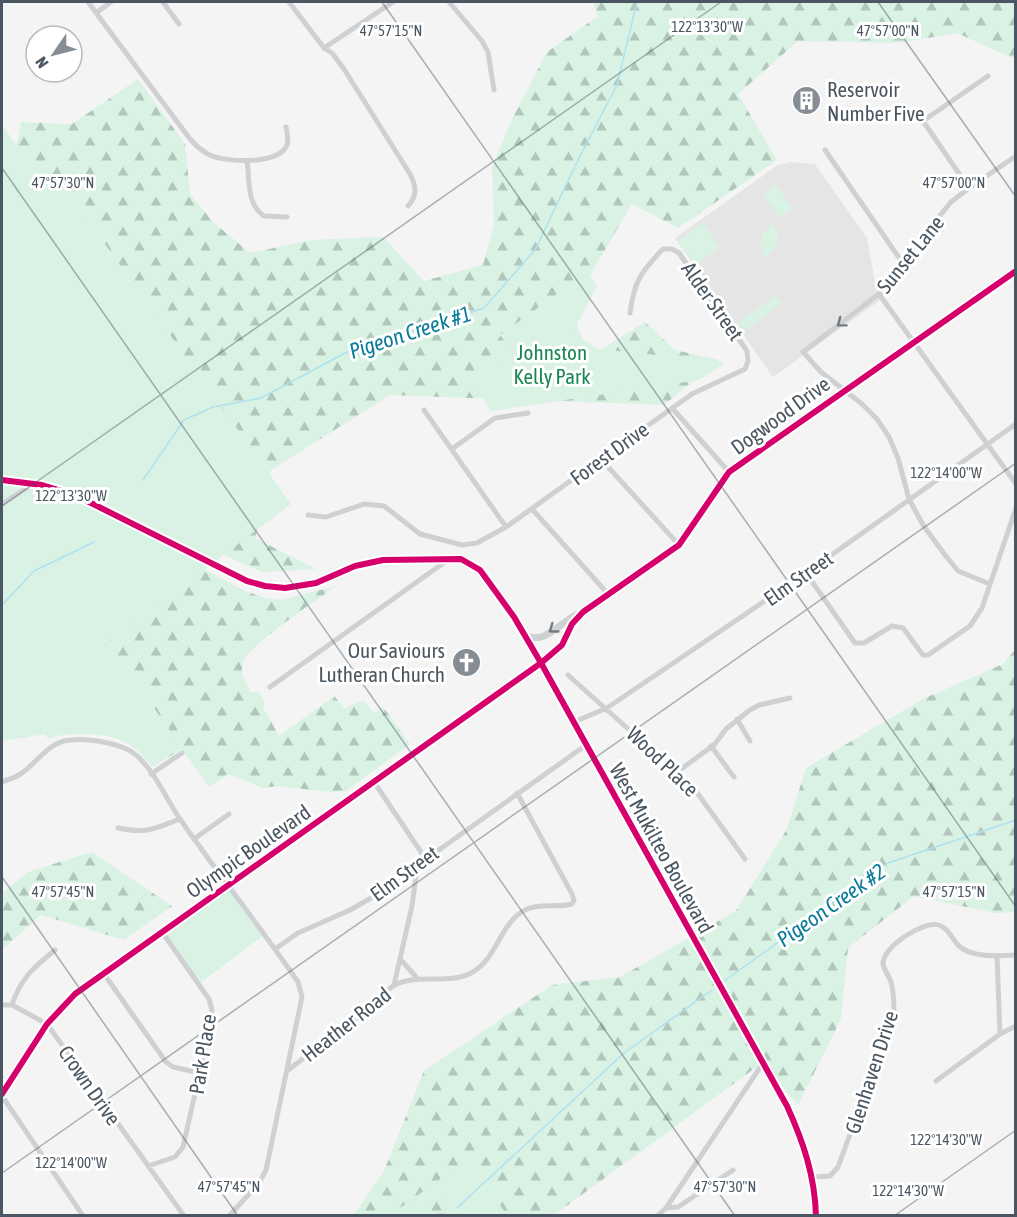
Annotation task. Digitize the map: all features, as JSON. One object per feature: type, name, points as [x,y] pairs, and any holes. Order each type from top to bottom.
[{"type":"main road","name":"West Mukilteo Boulevard","points":[[2,480],[34,484],[75,495],[248,581],[265,586],[285,588],[316,583],[355,566],[383,560],[461,559],[480,570],[541,663],[798,1130],[812,1177],[816,1215]]},
{"type":"street","points":[[88,2],[199,148],[212,155],[247,161],[271,156],[286,148],[288,143],[286,127]]},
{"type":"street","points":[[96,13],[111,2]]},
{"type":"street","points":[[163,2],[179,24]]},
{"type":"street","points":[[289,2],[324,48],[332,53],[344,69],[410,174],[416,194],[408,206]]},
{"type":"street","points":[[324,48],[393,2]]},
{"type":"street","points":[[449,2],[482,41],[488,52],[494,90]]},
{"type":"street","points":[[969,188],[923,121],[988,76]]},
{"type":"street","points":[[825,150],[902,262]]},
{"type":"street","name":"Sunset Lane","points":[[843,390],[821,372],[803,352],[879,294],[951,202],[1016,156]]},
{"type":"street","points":[[247,161],[251,199],[254,206],[264,216],[287,217]]},
{"type":"street","name":"Alder Street","points":[[630,313],[633,290],[640,276],[663,249],[672,249],[679,253],[747,351],[748,361],[745,369]]},
{"type":"street","name":"Dogwood Drive","points":[[541,663],[562,645],[574,621],[583,612],[679,545],[729,472],[1016,271]]},
{"type":"street","points":[[879,294],[1016,484]]},
{"type":"street","name":"Forest Drive","points":[[308,515],[326,517],[364,504],[384,506],[420,534],[462,545],[477,543],[532,509],[692,394],[745,369]]},
{"type":"street","points":[[843,390],[877,419],[889,437],[905,478],[909,499],[923,525],[958,571],[990,584]]},
{"type":"street","points":[[672,408],[729,472]]},
{"type":"street","points":[[424,410],[506,527]]},
{"type":"street","points":[[452,449],[495,418],[528,413]]},
{"type":"street","name":"Elm Street","points":[[574,722],[607,708],[806,573],[1016,424]]},
{"type":"street","points":[[600,458],[679,545]]},
{"type":"street","points":[[2,504],[34,484]]},
{"type":"street","points":[[806,573],[855,643],[864,643],[892,627],[903,628],[923,655],[928,655],[970,626],[982,608],[1016,508]]},
{"type":"street","points":[[532,509],[608,594]]},
{"type":"street","points":[[270,687],[449,559]]},
{"type":"street","points":[[523,633],[539,639],[573,615],[583,612]]},
{"type":"street","name":"Olympic Boulevard","points":[[2,1095],[47,1024],[70,999],[228,884],[541,663]]},
{"type":"street","name":"Wood Place","points":[[568,675],[693,787],[745,859]]},
{"type":"street","points":[[677,772],[711,746],[737,719],[759,705],[790,698]]},
{"type":"street","points":[[737,719],[750,741]]},
{"type":"street","points":[[2,782],[18,776],[60,741],[72,739],[96,741],[124,748],[136,754],[298,982],[302,997],[266,1170],[259,1183],[229,1215]]},
{"type":"street","name":"Elm Street","points":[[275,949],[298,933],[373,897],[586,745]]},
{"type":"street","points":[[711,746],[734,777]]},
{"type":"street","points":[[151,774],[182,753]]},
{"type":"street","points":[[374,782],[425,858],[416,876],[401,960],[394,985]]},
{"type":"street","name":"Heather Road","points":[[287,1071],[370,1007],[394,985],[418,979],[469,974],[483,965],[492,954],[504,931],[514,918],[525,910],[538,905],[567,906],[572,904],[574,900],[517,793]]},
{"type":"street","points":[[194,838],[229,814]]},
{"type":"street","points":[[118,828],[140,832],[150,831],[180,819]]},
{"type":"street","name":"Glenhaven Drive","points":[[812,1177],[830,1176],[838,1167],[894,1014],[891,982],[883,965],[886,954],[893,944],[929,924],[940,925],[950,933],[959,947],[972,952],[997,956],[1016,956]]},
{"type":"street","name":"Park Place","points":[[148,1166],[175,1157],[183,1148],[212,1023],[209,999],[162,932]]},
{"type":"street","points":[[12,1005],[15,994],[26,976],[55,950]]},
{"type":"street","points":[[997,956],[1000,1034]]},
{"type":"street","points":[[401,960],[418,979]]},
{"type":"street","points":[[104,974],[166,1062],[173,1067],[200,1073]]},
{"type":"street","name":"Crown Drive","points":[[2,1005],[12,1005],[47,1024],[184,1215]]},
{"type":"street","points":[[936,1081],[1000,1034],[1016,1026]]},
{"type":"street","points":[[657,1215],[666,1208],[762,1063]]},
{"type":"street","points":[[2,1095],[83,1215]]},
{"type":"street","points":[[666,1208],[678,1207],[733,1170]]},
{"type":"street","points":[[439,1215],[445,1215]]},
{"type":"shaded area","points":[[791,162],[815,164],[867,238],[875,282],[886,296],[773,377],[675,238],[778,165]]},
{"type":"green space","points":[[593,2],[1015,2],[1015,56],[1012,58],[957,33],[898,43],[798,41],[738,94],[777,160],[678,228],[632,204],[570,309],[590,357],[645,322],[675,350],[719,360],[664,405],[390,395],[271,470],[255,538],[316,569],[262,572],[154,524],[7,161],[18,140],[21,122],[72,124],[138,79],[185,144],[190,194],[213,222],[250,253],[311,240],[383,237],[424,281],[483,265],[494,225],[492,168],[512,119],[547,52],[598,16]]},
{"type":"green space","points":[[2,125],[46,186],[57,177],[291,504],[108,642],[182,748],[152,766],[132,746],[118,739],[101,735],[69,734],[48,738],[45,733],[2,740]]},
{"type":"green space","points":[[776,185],[793,209],[780,218],[763,194]]},
{"type":"green space","points":[[703,223],[720,248],[695,265],[678,241]]},
{"type":"green space","points":[[773,223],[778,238],[773,250],[766,258],[760,243],[762,235]]},
{"type":"green space","name":"Johnston Kelly Park","points":[[588,272],[597,286],[573,332],[598,349],[724,362],[699,380],[491,411],[472,382],[514,353],[500,335]]},
{"type":"green space","points":[[775,296],[781,304],[743,331],[737,323]]},
{"type":"green space","points":[[2,488],[186,560],[245,591],[265,598],[282,600],[336,586],[270,634],[248,654],[242,666],[246,682],[251,692],[259,692],[264,702],[264,709],[279,736],[334,696],[345,708],[363,700],[374,713],[383,707],[410,744],[346,791],[330,792],[277,786],[263,788],[228,774],[209,787],[182,749],[153,767],[131,745],[106,736],[71,734],[48,739],[45,734],[2,741]]},
{"type":"green space","points":[[1015,650],[1015,912],[995,913],[914,896],[848,948],[841,1019],[798,1105],[762,1063],[554,1215],[353,1216],[384,1171],[424,1071],[552,985],[620,977],[736,911],[787,829],[806,768],[923,699],[1003,664]]},
{"type":"green space","points":[[92,852],[172,906],[124,940],[41,915],[2,950],[2,893],[28,872]]},
{"type":"green space","points":[[227,884],[265,934],[199,984],[162,932]]},
{"type":"green space","points":[[468,1159],[507,1215],[466,1215],[454,1202],[441,1199],[426,1204],[413,1215],[390,1215]]},
{"type":"waterway","name":"Pigeon Creek #1","points":[[143,480],[184,420],[213,407],[261,398],[345,353],[484,308],[535,250],[617,85],[637,2]]},
{"type":"waterway","name":"Pigeon Creek #1","points":[[2,605],[34,571],[94,542]]},
{"type":"waterway","name":"Pigeon Creek #2","points":[[723,982],[888,863],[1016,820]]},
{"type":"waterway","name":"Pigeon Creek #2","points":[[457,1208],[624,1053],[712,990]]},
{"type":"cycle path","points":[[2,1094],[47,1024],[75,994],[541,663],[562,645],[572,624],[583,612],[679,545],[729,472],[1016,271]]},
{"type":"cycle path","points":[[2,480],[42,485],[75,495],[247,581],[265,586],[285,588],[316,583],[355,566],[383,560],[461,559],[480,570],[514,617],[541,663],[787,1106],[807,1159],[816,1216]]},
{"type":"place","name":"Reservoir Number Five","points":[[806,101]]},
{"type":"place","name":"Our Saviours Lutheran Church","points":[[466,662]]}]
